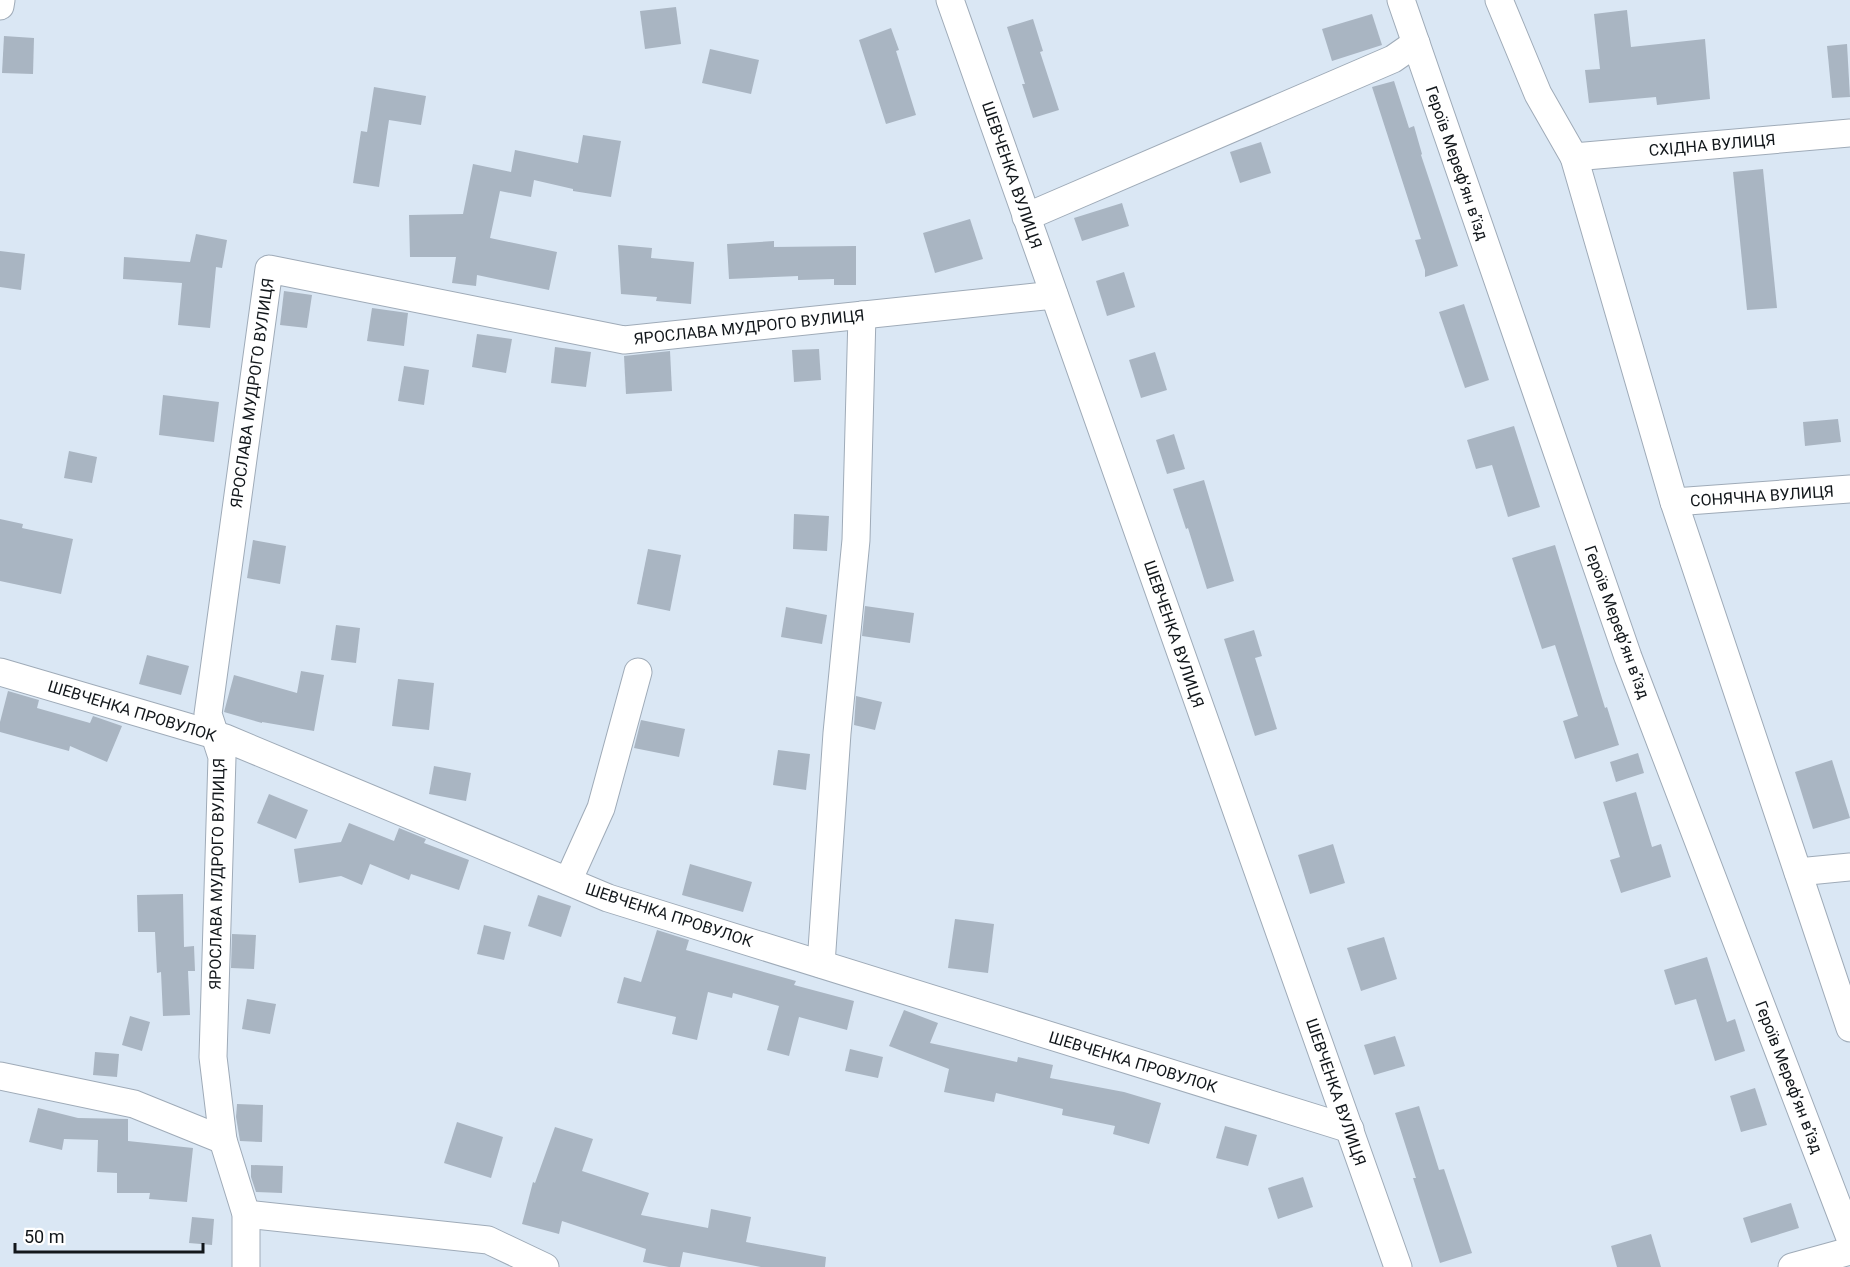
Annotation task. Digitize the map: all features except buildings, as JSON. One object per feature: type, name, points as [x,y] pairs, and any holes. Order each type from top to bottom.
[{"type":"street","points":[[0,6],[1,0]]},
{"type":"street","name":"ШЕВЧЕНКА ВУЛИЦЯ","points":[[950,0],[1398,1267]]},
{"type":"street","name":"Героїв Мерефʼян вʼїзд","points":[[1401,0],[1628,657],[1850,1238]]},
{"type":"street","points":[[1499,0],[1538,94],[1574,157],[1674,502],[1850,1028]]},
{"type":"street","points":[[1026,217],[1393,58],[1416,43]]},
{"type":"street","name":"СХІДНА ВУЛИЦЯ","points":[[1574,157],[1850,133]]},
{"type":"street","name":"ЯРОСЛАВА МУДРОГО ВУЛИЦЯ","points":[[246,1267],[246,1214],[223,1140],[213,1057],[222,757],[208,714],[269,269],[624,339],[1054,296]]},
{"type":"street","points":[[821,964],[837,733],[856,540],[862,315]]},
{"type":"street","name":"СОНЯЧНА ВУЛИЦЯ","points":[[1674,502],[1850,489]]},
{"type":"street","name":"ШЕВЧЕНКА ПРОВУЛОК","points":[[0,672],[215,736],[608,898],[1350,1130]]},
{"type":"street","points":[[568,881],[601,808],[638,672]]},
{"type":"street","points":[[1798,872],[1850,867]]},
{"type":"street","points":[[0,1076],[134,1104],[223,1140]]},
{"type":"street","points":[[246,1214],[488,1240],[544,1267]]},
{"type":"street","points":[[1792,1267],[1850,1251]]}]
